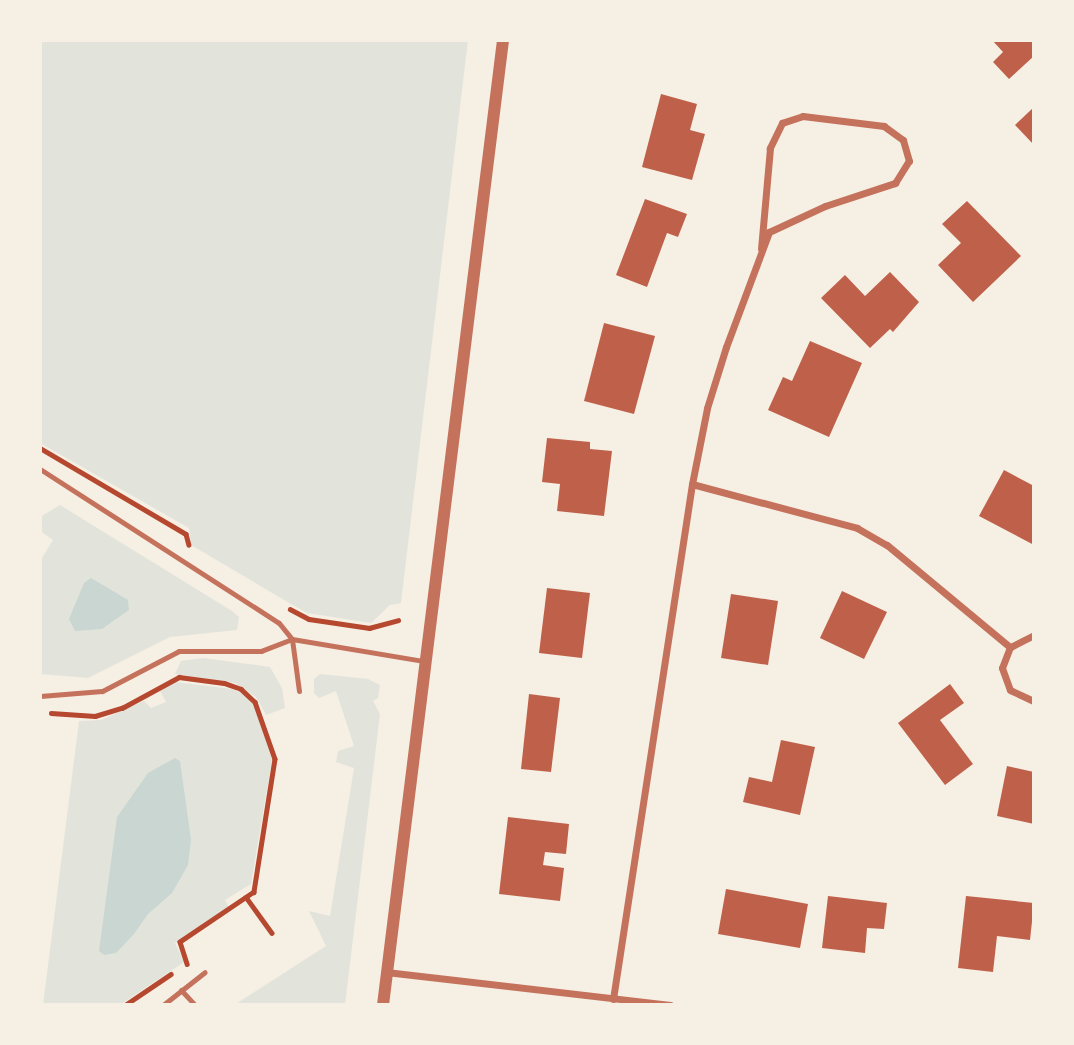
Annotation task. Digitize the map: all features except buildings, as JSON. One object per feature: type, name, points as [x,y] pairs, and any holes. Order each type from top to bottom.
[{"type":"street","points":[[383,1005],[503,40]]},
{"type":"street","points":[[613,999],[692,484],[707,408],[769,232],[801,216],[895,183],[909,161],[903,139],[884,127],[803,116],[782,123],[770,148],[761,249]]},
{"type":"street","points":[[692,484],[857,528],[887,545],[1010,647]]},
{"type":"street","points":[[1034,635],[1010,647],[1002,668],[1004,680],[1019,697],[1034,701]]},
{"type":"street","points":[[386,972],[670,1005]]},
{"type":"lane","points":[[40,469],[279,623],[292,639],[299,691]]},
{"type":"lane","points":[[40,696],[103,691],[180,651],[261,651],[292,639],[424,661]]},
{"type":"lane","points":[[163,1005],[205,972]]},
{"type":"lane","points":[[181,990],[195,1005]]},
{"type":"path","points":[[40,448],[186,534],[189,549]]},
{"type":"path","points":[[278,602],[309,619],[369,628],[398,620]]},
{"type":"path","points":[[40,712],[95,716],[122,708],[179,677],[241,689],[255,702],[275,759],[254,892],[180,942],[190,962],[139,999],[125,1005]]},
{"type":"path","points":[[246,897],[272,933]]},
{"type":"shaded area","points":[[40,40],[468,40],[401,603],[390,605],[371,623],[307,613],[191,545],[189,528],[40,443]]},
{"type":"shaded area","points":[[60,505],[232,611],[239,617],[237,630],[170,637],[88,678],[40,674],[40,561],[53,540],[40,531],[40,517]]},
{"type":"shaded area","points":[[91,578],[128,600],[129,610],[102,629],[75,631],[69,619],[84,583]]},
{"type":"shaded area","points":[[203,658],[270,667],[282,688],[285,708],[266,715],[256,697],[235,683],[175,674],[181,661]]},
{"type":"shaded area","points":[[320,674],[368,679],[380,685],[378,698],[373,701],[380,714],[345,1005],[234,1005],[326,946],[309,911],[330,916],[354,768],[336,762],[338,751],[354,746],[336,691],[319,698],[314,693],[314,679]]},
{"type":"shaded area","points":[[175,682],[232,689],[246,695],[255,708],[272,760],[251,884],[225,900],[229,907],[175,943],[184,962],[120,1005],[43,1005],[79,721],[101,720],[144,701],[151,708],[166,702],[160,691]]},
{"type":"shaded area","points":[[175,758],[180,761],[191,840],[188,865],[172,893],[148,914],[134,934],[116,953],[104,955],[99,951],[117,817],[148,773]]}]
